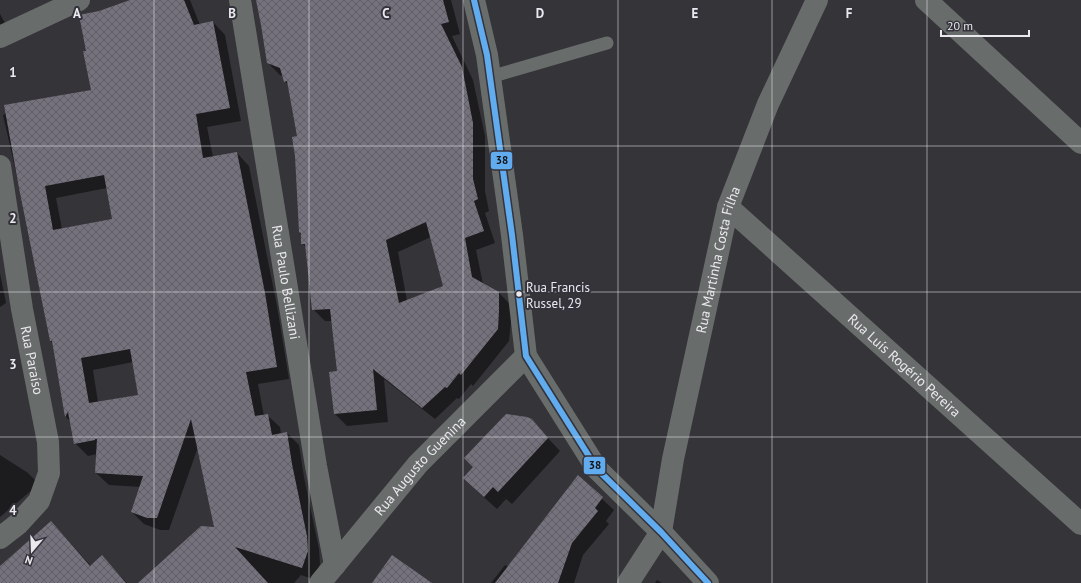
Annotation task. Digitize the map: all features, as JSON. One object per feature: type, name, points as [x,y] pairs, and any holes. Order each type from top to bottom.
[{"type":"street","points":[[0,37],[79,0]]},
{"type":"street","name":"Rua Paulo Bellizani","points":[[240,0],[316,466],[335,565]]},
{"type":"street","points":[[474,0],[487,55],[512,235],[526,356],[597,469],[661,532],[708,583]]},
{"type":"street","name":"Rua Martinha Costa Filha","points":[[661,532],[673,458],[728,207],[768,104],[816,0]]},
{"type":"street","points":[[926,0],[1081,143]]},
{"type":"street","name":"Rua Paraíso","points":[[0,166],[22,309],[48,442],[49,472],[39,501],[18,524],[0,538]]},
{"type":"street","name":"Rua Luís Rogério Pereira","points":[[728,207],[1081,524]]},
{"type":"street","name":"Rua Augusto Guenina","points":[[320,583],[418,464],[526,356]]},
{"type":"street","points":[[628,583],[661,532]]},
{"type":"lane","points":[[490,77],[607,43]]},
{"type":"building","points":[[130,0],[184,0],[194,25],[213,21],[230,108],[196,114],[203,158],[237,152],[265,293],[277,367],[246,372],[255,416],[268,414],[272,435],[287,432],[307,536],[308,551],[302,568],[235,547],[268,583],[138,583],[201,526],[214,527],[191,419],[157,518],[147,518],[131,512],[143,476],[95,473],[97,439],[74,444],[68,412],[65,417],[52,341],[50,341],[4,105],[91,90],[83,51],[86,51],[79,15],[99,11]],"holes":[[[104,175],[112,219],[53,230],[45,186]],[[130,349],[138,395],[89,403],[81,358]]]},
{"type":"building","points":[[256,0],[443,0],[449,22],[441,24],[462,67],[473,123],[473,179],[478,199],[474,201],[484,231],[465,238],[472,277],[499,292],[499,310],[498,329],[461,375],[459,373],[447,388],[445,387],[422,408],[373,369],[377,410],[334,414],[329,372],[337,371],[330,309],[312,310],[305,244],[301,244],[301,233],[299,232],[295,156],[292,137],[297,136],[287,81],[284,82],[280,68],[267,63]],"holes":[[[426,222],[443,286],[399,303],[386,240]]]},
{"type":"building","points":[[506,414],[532,419],[548,438],[498,492],[493,487],[484,497],[463,478],[473,467],[464,458]]},
{"type":"building","points":[[578,475],[603,497],[595,508],[598,511],[572,543],[558,583],[495,583]]},
{"type":"building","points":[[51,521],[90,566],[102,555],[126,583],[0,583],[0,566]]},
{"type":"building","points":[[392,555],[432,583],[372,583]]},
{"type":"transit line","name":"38","points":[[474,0],[487,55],[512,235],[526,356],[597,469],[661,532],[708,583]]},
{"type":"place","name":"Rua Francis Russel, 29","points":[[519,294]]}]
